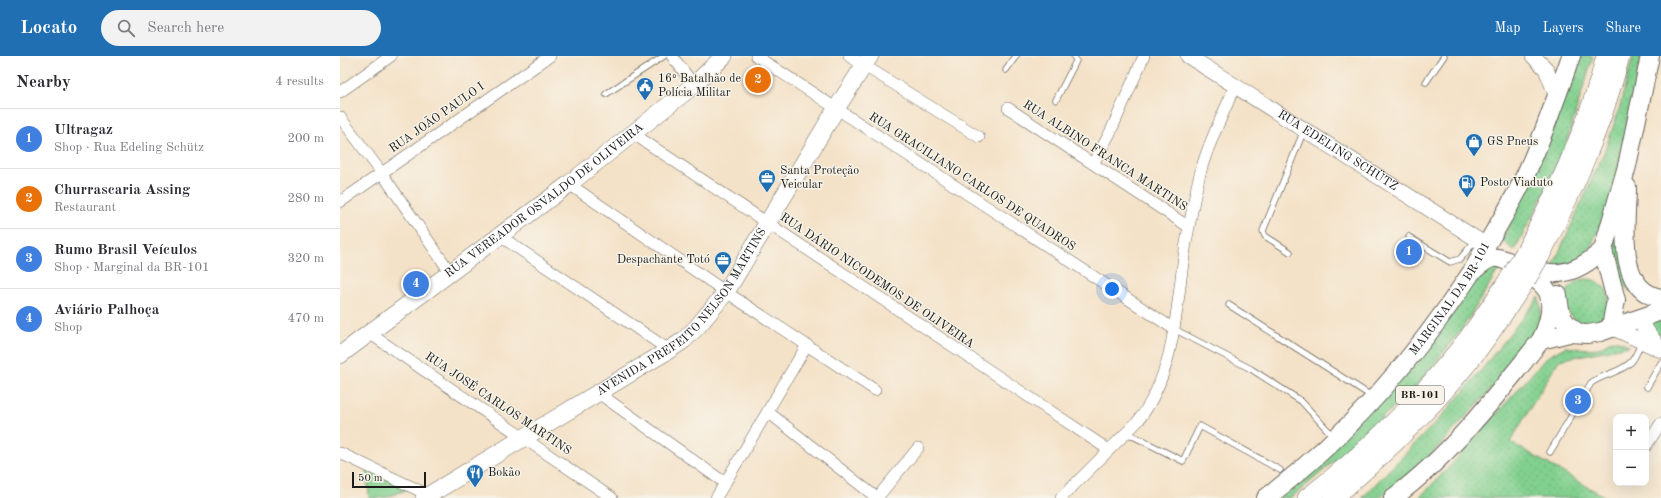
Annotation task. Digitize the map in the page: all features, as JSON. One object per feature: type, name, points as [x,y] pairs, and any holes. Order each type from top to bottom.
[{"type":"highway","name":"MARGINAL DA BR-101","points":[[1266,498],[1291,479],[1336,439],[1375,398],[1421,345],[1474,270],[1481,242],[1502,221],[1529,168],[1557,97],[1570,56]]},
{"type":"highway","name":"BR-101","points":[[1537,259],[1565,172],[1591,105],[1606,56]]},
{"type":"highway","name":"BR-101","points":[[1307,498],[1334,478],[1366,449],[1426,389],[1520,277],[1537,259],[1583,169],[1609,96],[1620,56]]},
{"type":"highway","points":[[1611,327],[1616,300],[1608,275],[1603,250],[1627,166],[1650,56]]},
{"type":"highway","points":[[1627,166],[1626,246],[1630,274],[1642,289],[1661,298]]},
{"type":"highway","points":[[1502,221],[1498,236],[1500,243],[1537,259],[1562,274],[1584,265],[1603,250]]},
{"type":"highway","points":[[1393,498],[1434,464],[1453,445],[1541,340],[1550,316],[1549,296],[1546,288],[1539,281],[1506,260],[1492,258],[1474,270]]},
{"type":"highway","points":[[1537,259],[1555,284],[1564,321],[1569,327],[1579,333]]},
{"type":"highway","name":"BR-101","points":[[1333,498],[1394,442],[1450,384],[1488,337],[1520,277]]},
{"type":"highway","points":[[1614,291],[1638,319]]},
{"type":"highway","points":[[1541,340],[1559,334],[1588,334],[1661,311]]},
{"type":"highway","points":[[1351,498],[1450,384]]},
{"type":"main road","name":"RUA VEREADOR OSVALDO DE OLIVEIRA","points":[[340,355],[569,184],[694,85],[724,56]]},
{"type":"main road","name":"RUA EDELING SCHÜTZ","points":[[1188,56],[1481,242]]},
{"type":"main road","points":[[1534,56],[1546,69],[1557,97]]},
{"type":"main road","name":"AVENIDA PREFEITO NELSON MARTINS","points":[[429,497],[523,437],[684,340],[698,326],[726,292],[836,109],[867,61]]},
{"type":"main road","points":[[1638,319],[1661,350]]},
{"type":"main road","points":[[1611,327],[1661,350]]},
{"type":"street","points":[[340,92],[391,56]]},
{"type":"street","name":"RUA JOÃO PAULO I","points":[[340,202],[381,172],[550,56]]},
{"type":"street","points":[[672,56],[694,85]]},
{"type":"street","name":"RUA GRACILIANO CARLOS DE QUADROS","points":[[756,56],[1174,329]]},
{"type":"street","points":[[849,56],[867,61],[979,137]]},
{"type":"street","points":[[1093,164],[1110,133],[1144,56]]},
{"type":"street","points":[[1061,498],[1128,433],[1147,409],[1158,388],[1169,355],[1189,227],[1202,168],[1235,86]]},
{"type":"street","name":"RUA ALBINO FRANCA MARTINS","points":[[1008,108],[1189,227]]},
{"type":"street","points":[[340,117],[381,172],[450,272]]},
{"type":"street","name":"RUA DÁRIO NICODEMOS DE OLIVEIRA","points":[[632,133],[1109,450]]},
{"type":"street","points":[[569,184],[726,292],[875,390]]},
{"type":"street","points":[[500,236],[669,350]]},
{"type":"street","name":"RUA JOSÉ CARLOS MARTINS","points":[[369,333],[612,498]]},
{"type":"street","points":[[716,498],[807,345]]},
{"type":"street","points":[[598,392],[725,483]]},
{"type":"street","points":[[768,412],[877,498],[918,448]]},
{"type":"street","points":[[1649,441],[1661,423]]},
{"type":"street","points":[[340,453],[429,497]]},
{"type":"lane","points":[[606,94],[664,56]]},
{"type":"lane","points":[[1006,70],[1016,56]]},
{"type":"lane","points":[[1056,100],[1076,61],[1074,56]]},
{"type":"lane","points":[[1426,82],[1444,56]]},
{"type":"lane","points":[[1290,252],[1265,236],[1263,231],[1305,130]]},
{"type":"lane","points":[[1409,237],[1450,262],[1460,259],[1481,242]]},
{"type":"lane","points":[[1229,305],[1375,398]]},
{"type":"lane","points":[[1174,329],[1251,369],[1301,401],[1336,439]]},
{"type":"lane","points":[[1550,452],[1591,383],[1597,379],[1617,372],[1631,362],[1643,341]]},
{"type":"lane","points":[[1646,388],[1661,363]]},
{"type":"lane","points":[[1128,433],[1183,460],[1200,426],[1280,470]]},
{"type":"green space","points":[[1577,56],[1593,56],[1565,147],[1546,190],[1514,251],[1502,240],[1538,159]]},
{"type":"green space","points":[[1633,56],[1642,56],[1611,200],[1585,260],[1551,270],[1604,153],[1618,113]]},
{"type":"green space","points":[[1623,202],[1640,296],[1631,292],[1621,283],[1615,274],[1609,255]]},
{"type":"green space","points":[[1486,266],[1500,267],[1462,329],[1418,384],[1352,446],[1304,487],[1290,498],[1278,498]]},
{"type":"green space","points":[[1583,279],[1591,279],[1603,285],[1609,297],[1609,305],[1603,317],[1591,323],[1583,323],[1571,317],[1565,305],[1565,297],[1571,285]]},
{"type":"green space","points":[[1539,297],[1541,311],[1539,337],[1418,469],[1379,498],[1362,498],[1440,418],[1475,378]]},
{"type":"green space","points":[[1661,319],[1661,339],[1645,322]]},
{"type":"green space","points":[[1612,340],[1622,342],[1629,346],[1559,360],[1510,442],[1607,498],[1419,498],[1450,466],[1547,357],[1565,347],[1589,349],[1599,348]]},
{"type":"green space","points":[[367,470],[408,489],[384,498],[369,498]]},
{"type":"place","name":"Churrascaria Assing","points":[[758,80]]},
{"type":"place","name":"16º Batalhão de Polícia Militar","points":[[645,101]]},
{"type":"place","name":"GS Pneus","points":[[1474,157]]},
{"type":"place","name":"Santa Proteção Veicular","points":[[767,193]]},
{"type":"place","name":"Posto Viaduto","points":[[1467,198]]},
{"type":"place","name":"Ultragaz","points":[[1409,252]]},
{"type":"place","name":"Despachante Totó","points":[[723,275]]},
{"type":"place","name":"Aviário Palhoça","points":[[416,284]]},
{"type":"place","name":"Rumo Brasil Veículos","points":[[1578,401]]},
{"type":"place","name":"Bokão","points":[[475,488]]}]
